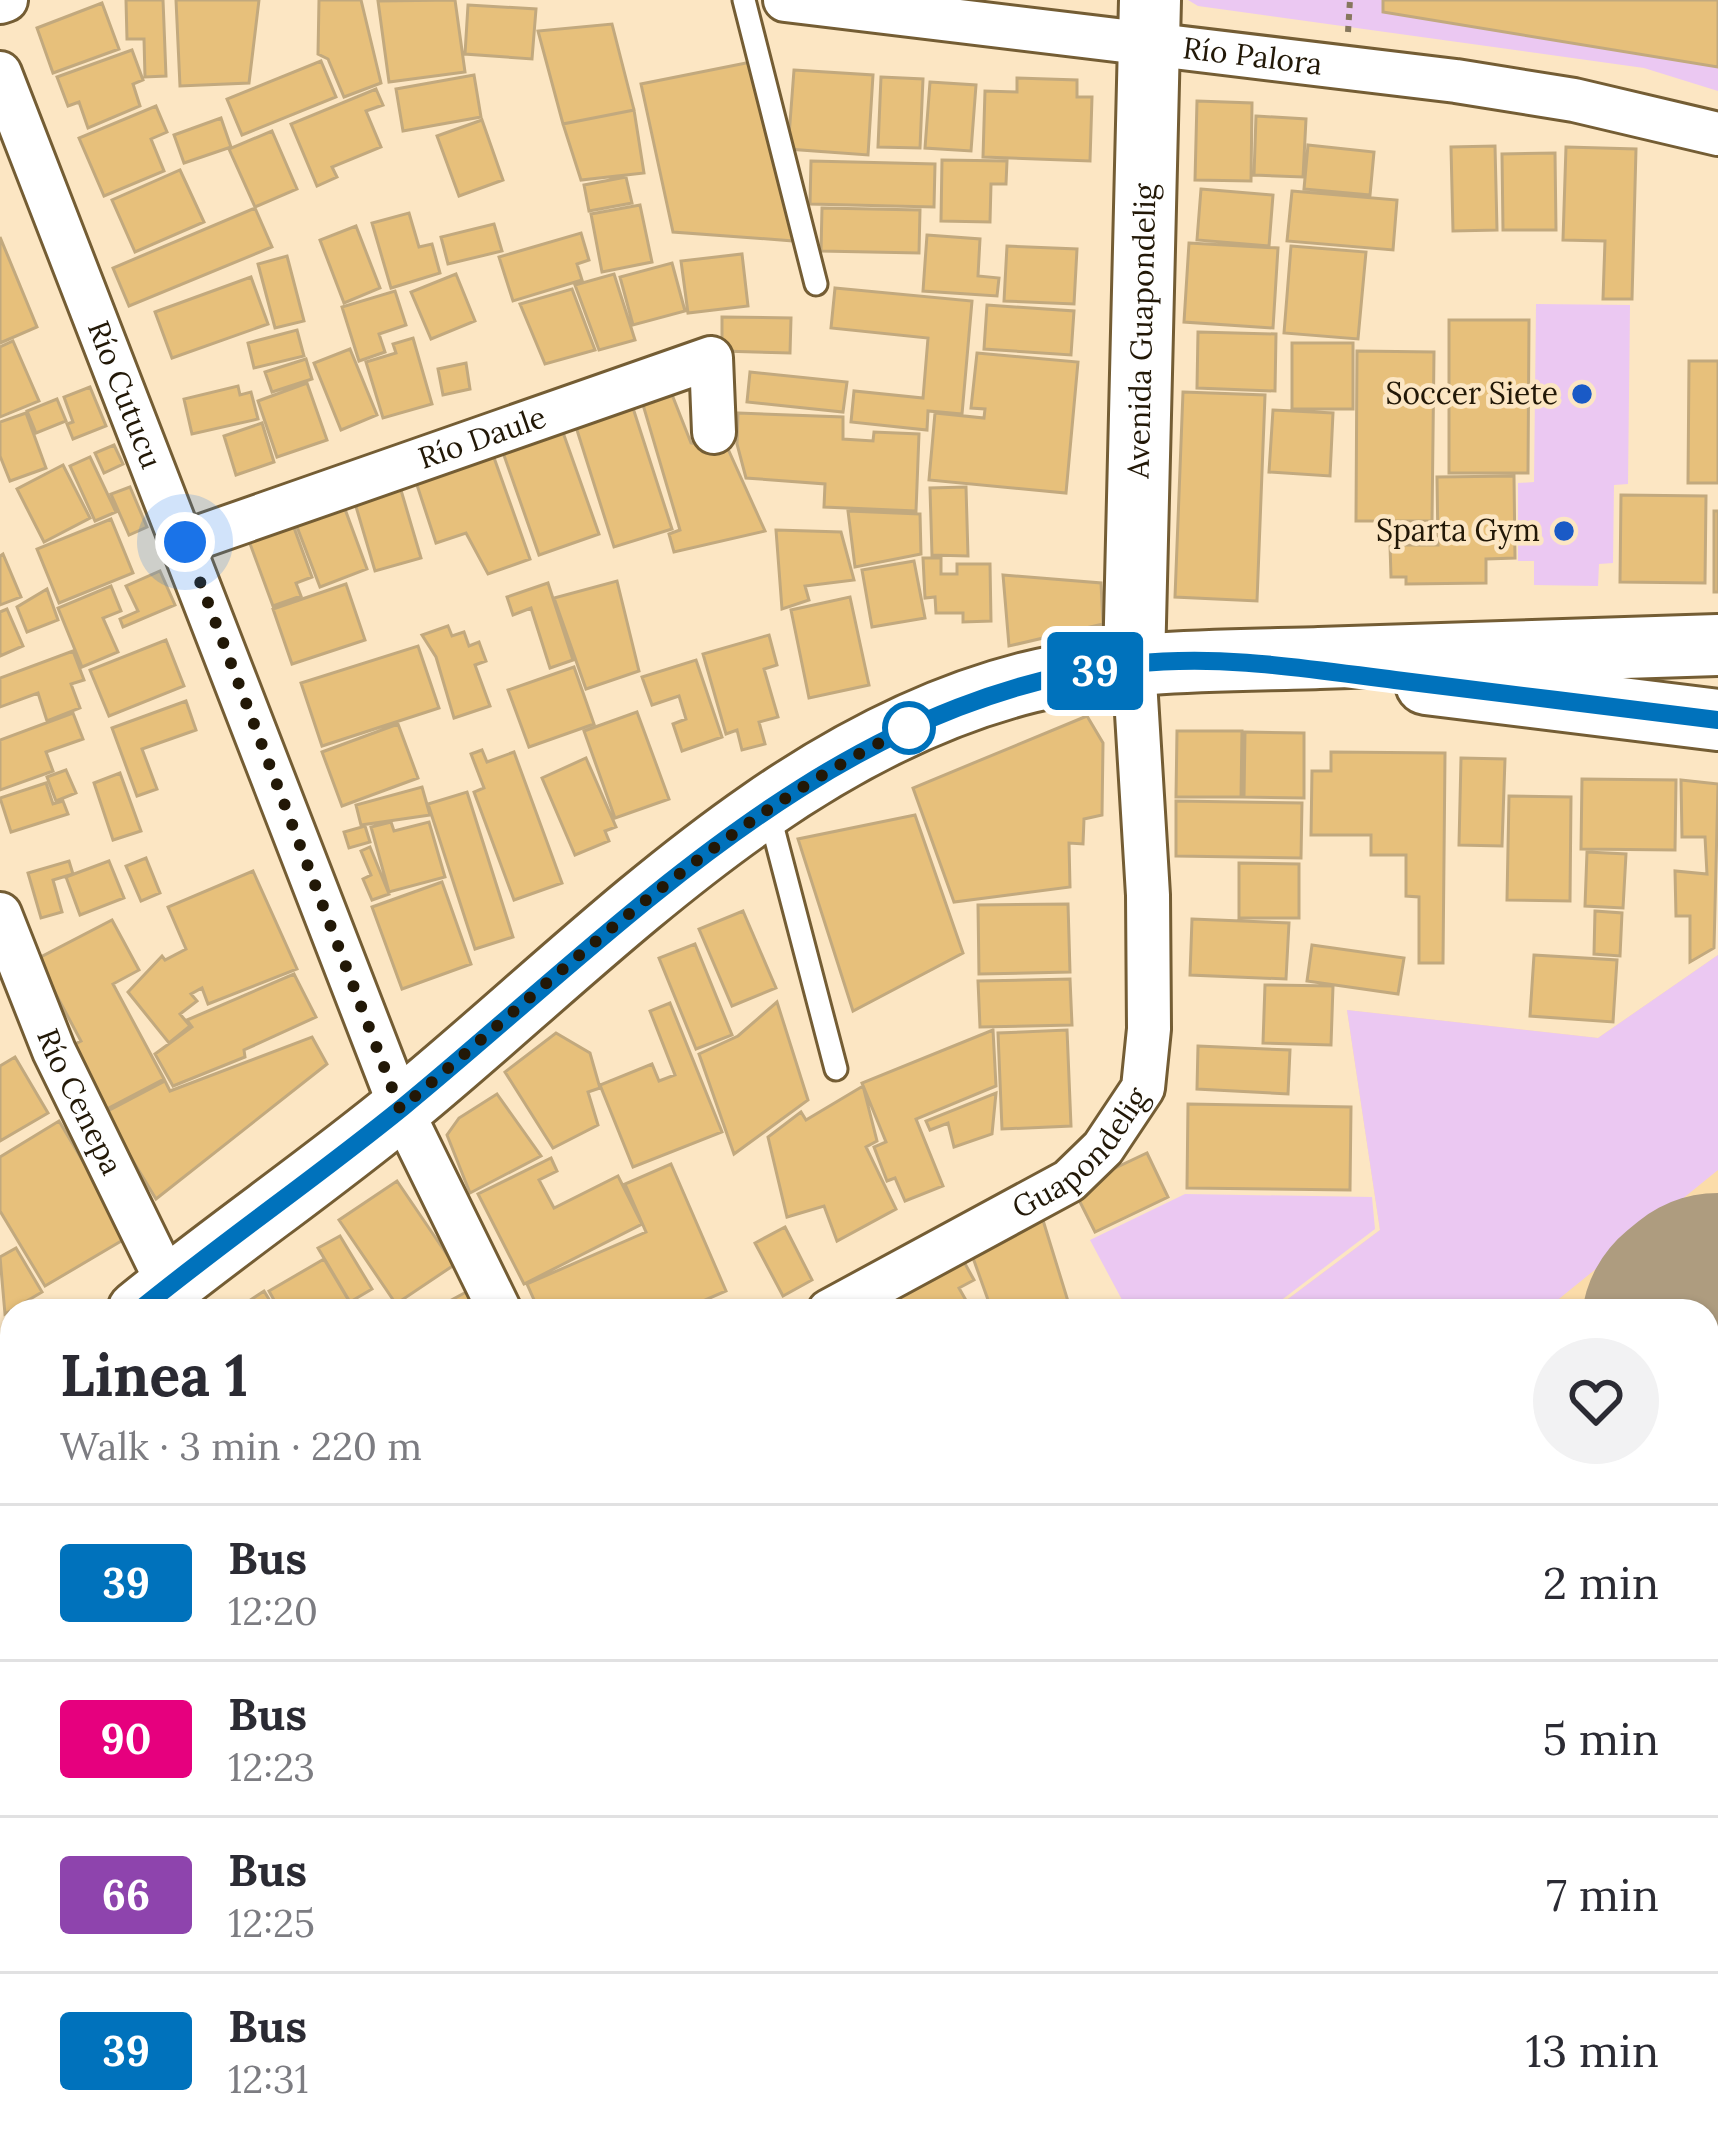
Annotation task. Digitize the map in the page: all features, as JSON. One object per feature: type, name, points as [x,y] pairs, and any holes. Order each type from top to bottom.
[{"type":"main road","name":"Avenida Guapondelig","points":[[1134,664],[1150,22]]},
{"type":"main road","points":[[153,1299],[400,1109],[674,879],[768,808],[820,773],[948,708],[1030,682],[1134,664],[1718,645]]},
{"type":"main road","points":[[1241,661],[1718,720]]},
{"type":"street","name":"Río Palora","points":[[785,0],[1150,22],[1718,134]]},
{"type":"street","name":"Río Cutucu","points":[[0,73],[185,542],[400,1109],[494,1299]]},
{"type":"street","name":"Río Daule","points":[[185,542],[711,358],[714,432]]},
{"type":"street","name":"Guapondelig","points":[[851,1299],[1077,1176],[1126,1118],[1143,1088],[1149,1029],[1148,895],[1134,664]]},
{"type":"street","name":"Río Cenepa","points":[[0,914],[153,1299]]},
{"type":"lane","points":[[744,0],[816,284]]},
{"type":"lane","points":[[768,808],[836,1069]]},
{"type":"path","points":[[1348,26],[1350,0]]},
{"type":"shaded area","points":[[1188,0],[1718,0],[1718,91],[1644,68],[1198,6]]},
{"type":"shaded area","name":"Soccer Siete","points":[[1536,304],[1630,305],[1628,484],[1614,485],[1613,563],[1599,564],[1598,586],[1534,585],[1534,561],[1518,561],[1518,483],[1534,482]]},
{"type":"shaded area","points":[[1718,955],[1718,1299],[1288,1299],[1380,1230],[1347,1010],[1598,1038]]},
{"type":"shaded area","points":[[1718,955],[1718,1170],[1559,1299],[1288,1299],[1380,1230],[1347,1010],[1598,1038]]},
{"type":"shaded area","points":[[1185,1194],[1372,1197],[1375,1229],[1283,1299],[1122,1299],[1090,1240]]},
{"type":"building","points":[[126,0],[163,0],[166,76],[145,77],[144,39],[127,39]]},
{"type":"building","points":[[176,0],[259,0],[249,83],[180,86]]},
{"type":"building","points":[[319,0],[361,0],[381,83],[344,97],[328,59],[318,54]]},
{"type":"building","points":[[455,0],[465,72],[389,82],[378,1]]},
{"type":"building","points":[[1383,0],[1718,0],[1718,67],[1383,12]]},
{"type":"building","points":[[102,3],[119,49],[53,73],[37,28]]},
{"type":"building","points":[[468,5],[536,9],[532,59],[465,54]]},
{"type":"building","points":[[612,24],[634,110],[563,124],[538,31]]},
{"type":"building","points":[[132,50],[143,80],[133,84],[140,106],[88,128],[79,102],[68,106],[57,77]]},
{"type":"building","points":[[321,61],[336,97],[242,135],[227,99]]},
{"type":"building","points":[[751,62],[794,241],[673,232],[641,84]]},
{"type":"building","points":[[794,70],[873,75],[868,155],[788,149]]},
{"type":"building","points":[[474,75],[481,117],[403,131],[396,89]]},
{"type":"building","points":[[881,77],[923,79],[920,148],[878,147]]},
{"type":"building","points":[[1017,78],[1077,80],[1077,97],[1092,97],[1090,161],[983,157],[985,91],[1017,92]]},
{"type":"building","points":[[930,82],[976,85],[971,151],[925,148]]},
{"type":"building","points":[[376,89],[383,105],[366,111],[381,147],[332,167],[337,177],[317,186],[291,124]]},
{"type":"building","points":[[1197,101],[1252,103],[1251,181],[1195,180]]},
{"type":"building","points":[[156,106],[167,132],[151,139],[164,171],[104,196],[79,138]]},
{"type":"building","points":[[634,110],[644,173],[581,180],[563,124]]},
{"type":"building","points":[[1256,116],[1306,119],[1303,177],[1254,175]]},
{"type":"building","points":[[221,118],[231,147],[184,163],[174,135]]},
{"type":"building","points":[[482,120],[503,180],[459,196],[437,136]]},
{"type":"building","points":[[272,131],[297,189],[255,207],[229,149]]},
{"type":"building","points":[[1308,145],[1374,152],[1370,195],[1304,189]]},
{"type":"building","points":[[1495,146],[1497,230],[1453,231],[1451,147]]},
{"type":"building","points":[[1566,147],[1636,149],[1632,299],[1603,299],[1605,241],[1563,240]]},
{"type":"building","points":[[1555,153],[1556,230],[1503,230],[1502,154]]},
{"type":"building","points":[[942,160],[1007,161],[1006,184],[991,184],[990,222],[941,221]]},
{"type":"building","points":[[811,161],[935,164],[934,207],[810,204]]},
{"type":"building","points":[[180,170],[204,222],[135,252],[112,200]]},
{"type":"building","points":[[626,177],[632,203],[589,211],[584,185]]},
{"type":"building","points":[[1201,189],[1273,195],[1269,246],[1197,240]]},
{"type":"building","points":[[1292,191],[1397,200],[1393,250],[1287,241]]},
{"type":"building","points":[[640,205],[652,262],[602,272],[591,214]]},
{"type":"building","points":[[255,208],[272,247],[129,306],[113,268]]},
{"type":"building","points":[[822,208],[920,210],[919,253],[821,251]]},
{"type":"building","points":[[409,213],[419,247],[432,244],[440,273],[391,288],[372,223]]},
{"type":"building","points":[[494,224],[502,251],[448,264],[441,237]]},
{"type":"building","points":[[356,226],[380,288],[344,303],[320,240]]},
{"type":"building","points":[[581,233],[589,260],[577,264],[582,280],[513,301],[499,257]]},
{"type":"building","points":[[927,235],[980,239],[978,276],[999,278],[997,296],[923,291]]},
{"type":"building","points":[[0,237],[37,327],[0,343]]},
{"type":"building","points":[[1189,243],[1278,248],[1273,328],[1184,322]]},
{"type":"building","points":[[1007,246],[1077,249],[1074,304],[1004,301]]},
{"type":"building","points":[[1291,246],[1366,252],[1358,339],[1284,333]]},
{"type":"building","points":[[742,254],[748,306],[688,313],[681,261]]},
{"type":"building","points":[[287,256],[304,321],[275,328],[258,264]]},
{"type":"building","points":[[672,263],[685,311],[633,325],[620,277]]},
{"type":"building","points":[[456,274],[475,321],[431,339],[411,292]]},
{"type":"building","points":[[614,274],[635,340],[599,350],[575,285]]},
{"type":"building","points":[[251,277],[268,324],[172,358],[155,312]]},
{"type":"building","points":[[835,288],[972,301],[962,414],[928,411],[927,430],[851,422],[854,391],[923,398],[928,338],[831,328]]},
{"type":"building","points":[[572,289],[595,350],[545,364],[520,304]]},
{"type":"building","points":[[395,291],[406,325],[379,334],[385,352],[359,361],[342,307]]},
{"type":"building","points":[[987,305],[1074,311],[1071,355],[984,349]]},
{"type":"building","points":[[722,317],[791,318],[790,353],[722,351]]},
{"type":"building","points":[[1449,320],[1529,320],[1528,473],[1449,473]]},
{"type":"building","points":[[297,330],[304,356],[254,368],[248,343]]},
{"type":"building","points":[[1198,332],[1276,334],[1275,391],[1197,388]]},
{"type":"building","points":[[413,338],[432,404],[383,418],[366,362],[396,353],[393,344]]},
{"type":"building","points":[[13,341],[39,401],[0,417],[0,347]]},
{"type":"building","points":[[1292,343],[1353,343],[1353,409],[1292,409]]},
{"type":"building","points":[[350,349],[377,415],[341,430],[314,363]]},
{"type":"building","points":[[1357,351],[1434,352],[1432,521],[1356,521]]},
{"type":"building","points":[[977,353],[1078,362],[1066,493],[929,480],[935,413],[984,418],[985,409],[971,408]]},
{"type":"building","points":[[306,359],[312,379],[272,392],[265,372]]},
{"type":"building","points":[[1689,361],[1718,361],[1718,483],[1688,483]]},
{"type":"building","points":[[466,363],[470,389],[443,395],[438,369]]},
{"type":"building","points":[[750,372],[847,382],[843,412],[747,402]]},
{"type":"building","points":[[307,383],[327,440],[277,457],[258,401]]},
{"type":"building","points":[[238,386],[240,395],[251,392],[258,419],[192,434],[184,399]]},
{"type":"building","points":[[90,387],[106,426],[73,439],[64,397]]},
{"type":"building","points":[[671,392],[691,443],[728,449],[765,531],[674,552],[669,534],[680,530],[641,398]]},
{"type":"building","points":[[1183,392],[1265,395],[1257,601],[1175,597]]},
{"type":"building","points":[[57,399],[66,421],[36,433],[27,411]]},
{"type":"building","points":[[633,408],[672,529],[614,547],[576,427]]},
{"type":"building","points":[[1273,410],[1333,413],[1330,476],[1269,472]]},
{"type":"building","points":[[26,413],[46,468],[10,481],[0,456],[0,422]]},
{"type":"building","points":[[738,413],[843,417],[843,439],[873,441],[874,432],[919,434],[916,511],[824,507],[825,484],[746,478],[737,444]]},
{"type":"building","points":[[262,423],[274,462],[236,475],[224,436]]},
{"type":"building","points":[[560,424],[599,534],[539,555],[500,444]]},
{"type":"building","points":[[114,445],[123,464],[104,473],[95,453]]},
{"type":"building","points":[[492,452],[530,559],[488,574],[466,533],[436,543],[416,482]]},
{"type":"building","points":[[90,457],[116,512],[95,521],[70,466]]},
{"type":"building","points":[[63,465],[90,518],[44,542],[17,489]]},
{"type":"building","points":[[1514,476],[1515,558],[1486,559],[1486,583],[1406,584],[1406,577],[1391,577],[1390,545],[1438,545],[1437,477]]},
{"type":"building","points":[[398,480],[421,558],[375,571],[352,493]]},
{"type":"building","points":[[130,487],[147,527],[129,535],[111,494]]},
{"type":"building","points":[[966,487],[968,556],[932,555],[930,488]]},
{"type":"building","points":[[1621,495],[1706,496],[1705,583],[1620,582]]},
{"type":"building","points":[[342,501],[367,569],[320,587],[294,519]]},
{"type":"building","points":[[848,511],[920,514],[921,554],[855,567]]},
{"type":"building","points":[[1714,511],[1718,511],[1718,592],[1714,592]]},
{"type":"building","points":[[111,519],[133,573],[59,603],[37,549]]},
{"type":"building","points":[[293,525],[312,577],[296,583],[301,596],[273,606],[249,541]]},
{"type":"building","points":[[776,530],[841,532],[854,580],[805,586],[809,600],[782,609]]},
{"type":"building","points":[[3,554],[21,597],[0,605],[0,556]]},
{"type":"building","points":[[923,558],[941,558],[941,574],[957,574],[957,564],[990,564],[991,621],[963,622],[963,613],[936,613],[935,597],[925,598]]},
{"type":"building","points":[[914,561],[925,618],[872,627],[862,570]]},
{"type":"building","points":[[160,571],[175,605],[123,627],[120,619],[138,611],[126,586]]},
{"type":"building","points":[[1003,575],[1101,583],[1103,624],[1009,646]]},
{"type":"building","points":[[617,581],[639,671],[586,689],[554,598]]},
{"type":"building","points":[[548,583],[573,660],[550,668],[531,608],[513,615],[507,597]]},
{"type":"building","points":[[346,584],[365,640],[292,664],[273,609]]},
{"type":"building","points":[[111,586],[121,611],[103,618],[118,652],[82,667],[58,608]]},
{"type":"building","points":[[47,589],[58,620],[27,632],[17,607]]},
{"type":"building","points":[[850,597],[869,685],[809,698],[791,610]]},
{"type":"building","points":[[7,609],[23,646],[0,656],[0,612]]},
{"type":"building","points":[[448,626],[452,636],[464,632],[469,646],[479,642],[486,661],[475,665],[490,706],[454,718],[436,657],[422,635]]},
{"type":"building","points":[[769,635],[777,665],[764,669],[778,717],[759,722],[765,744],[742,750],[737,730],[726,734],[703,654]]},
{"type":"building","points":[[166,640],[184,686],[109,716],[90,670]]},
{"type":"building","points":[[418,646],[439,708],[322,746],[301,683]]},
{"type":"building","points":[[73,651],[84,680],[71,684],[80,708],[47,721],[38,693],[0,707],[0,678]]},
{"type":"building","points":[[696,660],[722,737],[682,751],[673,724],[686,719],[679,696],[652,705],[642,677]]},
{"type":"building","points":[[574,667],[594,724],[529,747],[508,690]]},
{"type":"building","points":[[186,701],[196,730],[142,749],[157,789],[137,796],[112,728]]},
{"type":"building","points":[[637,712],[669,799],[615,818],[584,731]]},
{"type":"building","points":[[73,713],[83,739],[46,752],[53,771],[0,790],[0,740]]},
{"type":"building","points":[[1087,716],[1103,743],[1102,815],[1084,819],[1083,844],[1069,843],[1070,887],[954,902],[913,788]]},
{"type":"building","points":[[398,724],[418,778],[342,806],[322,752]]},
{"type":"building","points":[[1177,731],[1242,731],[1241,797],[1176,797]]},
{"type":"building","points":[[1245,732],[1304,733],[1304,798],[1244,797]]},
{"type":"building","points":[[482,750],[487,762],[514,752],[562,883],[514,900],[474,792],[484,788],[471,754]]},
{"type":"building","points":[[1331,752],[1445,753],[1443,963],[1419,963],[1419,897],[1406,896],[1406,855],[1371,855],[1371,835],[1311,835],[1312,771],[1331,771]]},
{"type":"building","points":[[586,758],[616,827],[605,831],[609,841],[575,855],[542,778]]},
{"type":"building","points":[[1461,758],[1505,759],[1502,846],[1459,845]]},
{"type":"building","points":[[66,770],[76,793],[56,801],[47,777]]},
{"type":"building","points":[[120,773],[141,831],[113,840],[94,783]]},
{"type":"building","points":[[1582,779],[1676,780],[1675,850],[1581,849]]},
{"type":"building","points":[[1681,780],[1718,784],[1714,948],[1690,962],[1690,916],[1676,916],[1675,871],[1707,874],[1705,837],[1682,837]]},
{"type":"building","points":[[46,783],[53,804],[63,801],[68,814],[11,832],[0,798]]},
{"type":"building","points":[[422,787],[430,815],[361,825],[356,805]]},
{"type":"building","points":[[467,792],[513,937],[475,949],[428,804]]},
{"type":"building","points":[[1509,796],[1571,797],[1570,901],[1507,900]]},
{"type":"building","points":[[1176,801],[1302,803],[1301,858],[1176,856]]},
{"type":"building","points":[[915,815],[963,953],[853,1011],[798,839]]},
{"type":"building","points":[[391,822],[394,831],[429,822],[445,877],[389,892],[371,827]]},
{"type":"building","points":[[365,826],[370,842],[349,848],[344,832]]},
{"type":"building","points":[[370,847],[389,894],[372,900],[363,879],[371,875],[361,851]]},
{"type":"building","points":[[1587,852],[1626,854],[1623,908],[1585,906]]},
{"type":"building","points":[[146,858],[160,893],[141,901],[126,866]]},
{"type":"building","points":[[69,861],[73,874],[53,880],[62,912],[41,918],[28,873]]},
{"type":"building","points":[[109,861],[124,898],[80,915],[66,877]]},
{"type":"building","points":[[1239,863],[1299,864],[1299,918],[1239,918]]},
{"type":"building","points":[[253,871],[297,969],[208,1004],[202,988],[191,994],[197,1001],[180,1014],[190,1026],[169,1043],[128,992],[162,956],[165,960],[186,949],[168,907]]},
{"type":"building","points":[[442,882],[471,964],[402,989],[372,907]]},
{"type":"building","points":[[1068,904],[1070,972],[979,974],[978,905]]},
{"type":"building","points":[[743,911],[776,988],[732,1006],[699,929]]},
{"type":"building","points":[[1595,911],[1622,913],[1620,956],[1594,954]]},
{"type":"building","points":[[1192,919],[1289,923],[1286,979],[1190,975]]},
{"type":"building","points":[[112,920],[139,970],[113,984],[164,1079],[103,1111],[69,1047],[81,1041],[37,959]]},
{"type":"building","points":[[695,944],[732,1035],[696,1049],[659,958]]},
{"type":"building","points":[[1312,945],[1404,958],[1398,994],[1307,981]]},
{"type":"building","points":[[1534,955],[1617,960],[1613,1022],[1530,1016]]},
{"type":"building","points":[[294,974],[316,1017],[244,1050],[245,1057],[173,1086],[155,1054],[192,1027],[187,1020]]},
{"type":"building","points":[[1070,979],[1072,1025],[980,1027],[978,981]]},
{"type":"building","points":[[1265,985],[1333,986],[1331,1045],[1263,1043]]},
{"type":"building","points":[[777,1002],[808,1100],[734,1154],[699,1054],[738,1036]]},
{"type":"building","points":[[670,1003],[722,1132],[633,1167],[600,1085],[652,1064],[659,1081],[675,1075],[650,1011]]},
{"type":"building","points":[[993,1030],[996,1086],[916,1119],[943,1186],[905,1201],[895,1178],[887,1181],[874,1147],[886,1142],[862,1083]]},
{"type":"building","points":[[1067,1030],[1071,1126],[1002,1129],[998,1033]]},
{"type":"building","points":[[556,1033],[590,1053],[600,1088],[588,1092],[598,1125],[553,1148],[505,1072]]},
{"type":"building","points":[[312,1037],[327,1064],[156,1199],[104,1113],[165,1081],[170,1091]]},
{"type":"building","points":[[1198,1046],[1290,1050],[1288,1094],[1197,1089]]},
{"type":"building","points":[[15,1057],[48,1113],[0,1141],[0,1066]]},
{"type":"building","points":[[863,1086],[877,1141],[866,1147],[896,1209],[837,1241],[824,1206],[787,1217],[768,1137],[801,1112],[806,1120]]},
{"type":"building","points":[[996,1093],[992,1134],[954,1147],[948,1123],[930,1130],[926,1121]]},
{"type":"building","points":[[497,1094],[541,1156],[470,1193],[447,1135],[459,1118]]},
{"type":"building","points":[[1188,1104],[1351,1107],[1350,1190],[1187,1188]]},
{"type":"building","points":[[59,1121],[128,1237],[45,1286],[0,1211],[0,1157]]},
{"type":"building","points":[[1147,1153],[1168,1197],[1095,1232],[1073,1188]]},
{"type":"building","points":[[551,1158],[557,1171],[539,1180],[554,1208],[618,1176],[642,1224],[524,1284],[478,1194]]},
{"type":"building","points":[[671,1164],[726,1291],[708,1299],[534,1299],[527,1284],[646,1232],[625,1184]]},
{"type":"building","points":[[397,1181],[454,1265],[403,1299],[393,1299],[339,1220]]},
{"type":"building","points":[[1042,1217],[1067,1299],[988,1299],[972,1255]]},
{"type":"building","points":[[785,1227],[812,1280],[783,1296],[755,1243]]},
{"type":"building","points":[[340,1236],[372,1289],[348,1299],[318,1248]]},
{"type":"building","points":[[16,1248],[42,1292],[30,1299],[4,1299],[0,1257]]},
{"type":"building","points":[[324,1259],[348,1299],[273,1299],[269,1291]]},
{"type":"building","points":[[963,1260],[974,1280],[959,1288],[965,1299],[890,1299]]},
{"type":"building","points":[[470,1290],[475,1299],[453,1299]]},
{"type":"bus line","name":"39","points":[[153,1299],[400,1109],[674,879],[768,808],[820,773],[948,708],[1030,682],[1134,664],[1241,661],[1718,720]]},
{"type":"place","name":"Soccer Siete","points":[[1582,394]]},
{"type":"place","name":"Sparta Gym","points":[[1564,531]]},
{"type":"route","points":[[185,542],[400,1109],[674,879],[768,808],[820,773],[909,728]]}]
